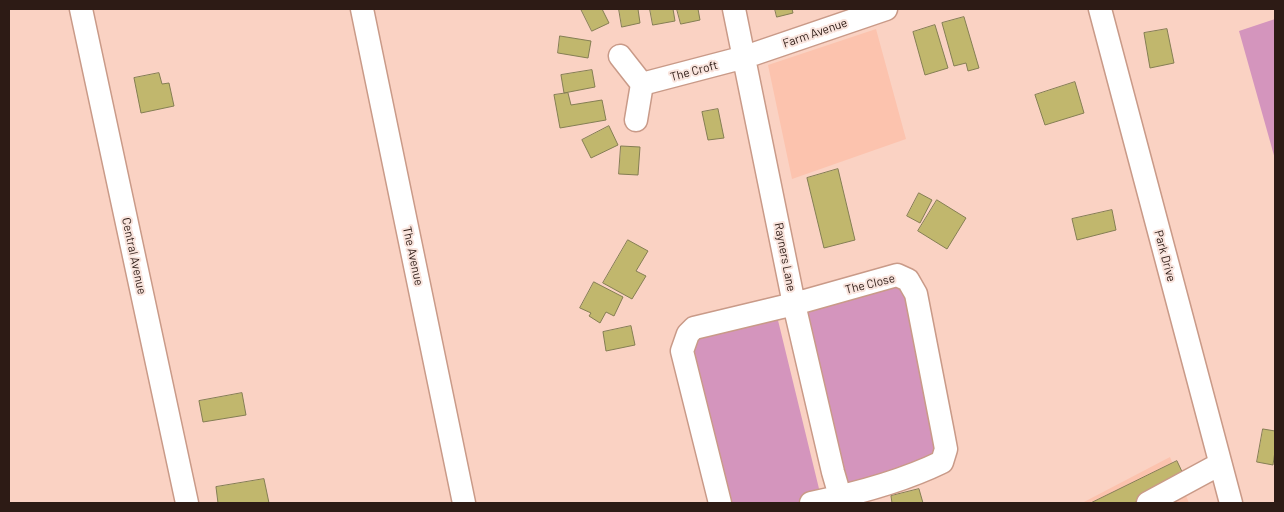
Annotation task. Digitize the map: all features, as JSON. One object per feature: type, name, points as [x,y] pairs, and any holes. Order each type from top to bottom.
[{"type":"street","name":"Central Avenue","points":[[81,9],[187,503]]},
{"type":"street","name":"The Avenue","points":[[362,9],[464,503]]},
{"type":"street","name":"Rayners Lane","points":[[734,9],[794,304],[841,501]]},
{"type":"street","name":"Farm Avenue","points":[[745,57],[886,9]]},
{"type":"street","name":"Park Drive","points":[[1100,9],[1231,503]]},
{"type":"street","points":[[620,56],[642,84],[636,120]]},
{"type":"street","name":"The Croft","points":[[642,84],[745,57]]},
{"type":"street","name":"The Close","points":[[720,503],[682,351],[688,334],[694,328],[794,304],[897,275],[908,280],[916,294],[946,449],[942,462],[922,472],[841,501],[811,503]]},
{"type":"street","points":[[1148,503],[1220,464]]},
{"type":"shaded area","points":[[1275,19],[1275,159],[1239,31]]},
{"type":"shaded area","points":[[876,29],[906,139],[792,179],[768,65]]},
{"type":"shaded area","points":[[908,280],[946,449],[849,495],[803,301]]},
{"type":"shaded area","points":[[775,308],[822,501],[811,503],[720,503],[688,334]]},
{"type":"shaded area","points":[[1170,457],[1189,503],[1082,503]]},
{"type":"building","points":[[581,9],[602,9],[609,23],[592,31]]},
{"type":"building","points":[[619,9],[638,9],[640,23],[622,27]]},
{"type":"building","points":[[650,9],[673,9],[675,21],[653,25]]},
{"type":"building","points":[[677,9],[698,9],[700,20],[681,24]]},
{"type":"building","points":[[775,9],[792,9],[793,13],[777,17]]},
{"type":"building","points":[[964,17],[979,68],[968,71],[966,63],[954,66],[942,23]]},
{"type":"building","points":[[935,25],[948,68],[925,75],[913,32]]},
{"type":"building","points":[[1167,29],[1174,63],[1150,68],[1144,33]]},
{"type":"building","points":[[560,36],[591,41],[588,58],[558,53]]},
{"type":"building","points":[[592,70],[595,87],[564,93],[561,75]]},
{"type":"building","points":[[159,73],[162,84],[169,83],[174,106],[141,113],[134,78]]},
{"type":"building","points":[[1075,82],[1084,113],[1045,125],[1035,95]]},
{"type":"building","points":[[568,93],[571,105],[602,100],[606,120],[560,128],[554,95]]},
{"type":"building","points":[[718,109],[724,138],[708,140],[702,112]]},
{"type":"building","points":[[609,126],[618,145],[591,158],[582,140]]},
{"type":"building","points":[[621,146],[640,147],[638,175],[619,174]]},
{"type":"building","points":[[838,169],[855,240],[824,248],[807,178]]},
{"type":"building","points":[[919,193],[932,200],[920,223],[907,216]]},
{"type":"building","points":[[937,200],[966,218],[947,249],[918,231]]},
{"type":"building","points":[[1112,210],[1116,230],[1077,240],[1072,219]]},
{"type":"building","points":[[628,240],[648,251],[636,271],[646,276],[632,299],[603,283]]},
{"type":"building","points":[[594,282],[623,297],[614,316],[606,312],[600,323],[589,316],[591,313],[580,308]]},
{"type":"building","points":[[631,326],[635,345],[606,351],[603,332]]},
{"type":"building","points":[[242,393],[246,415],[203,422],[199,401]]},
{"type":"building","points":[[1263,429],[1275,431],[1273,465],[1257,462]]},
{"type":"building","points":[[1177,461],[1185,478],[1134,503],[1091,503]]},
{"type":"building","points":[[264,479],[269,503],[218,503],[216,487]]},
{"type":"building","points":[[919,489],[923,503],[892,503],[891,496]]}]
